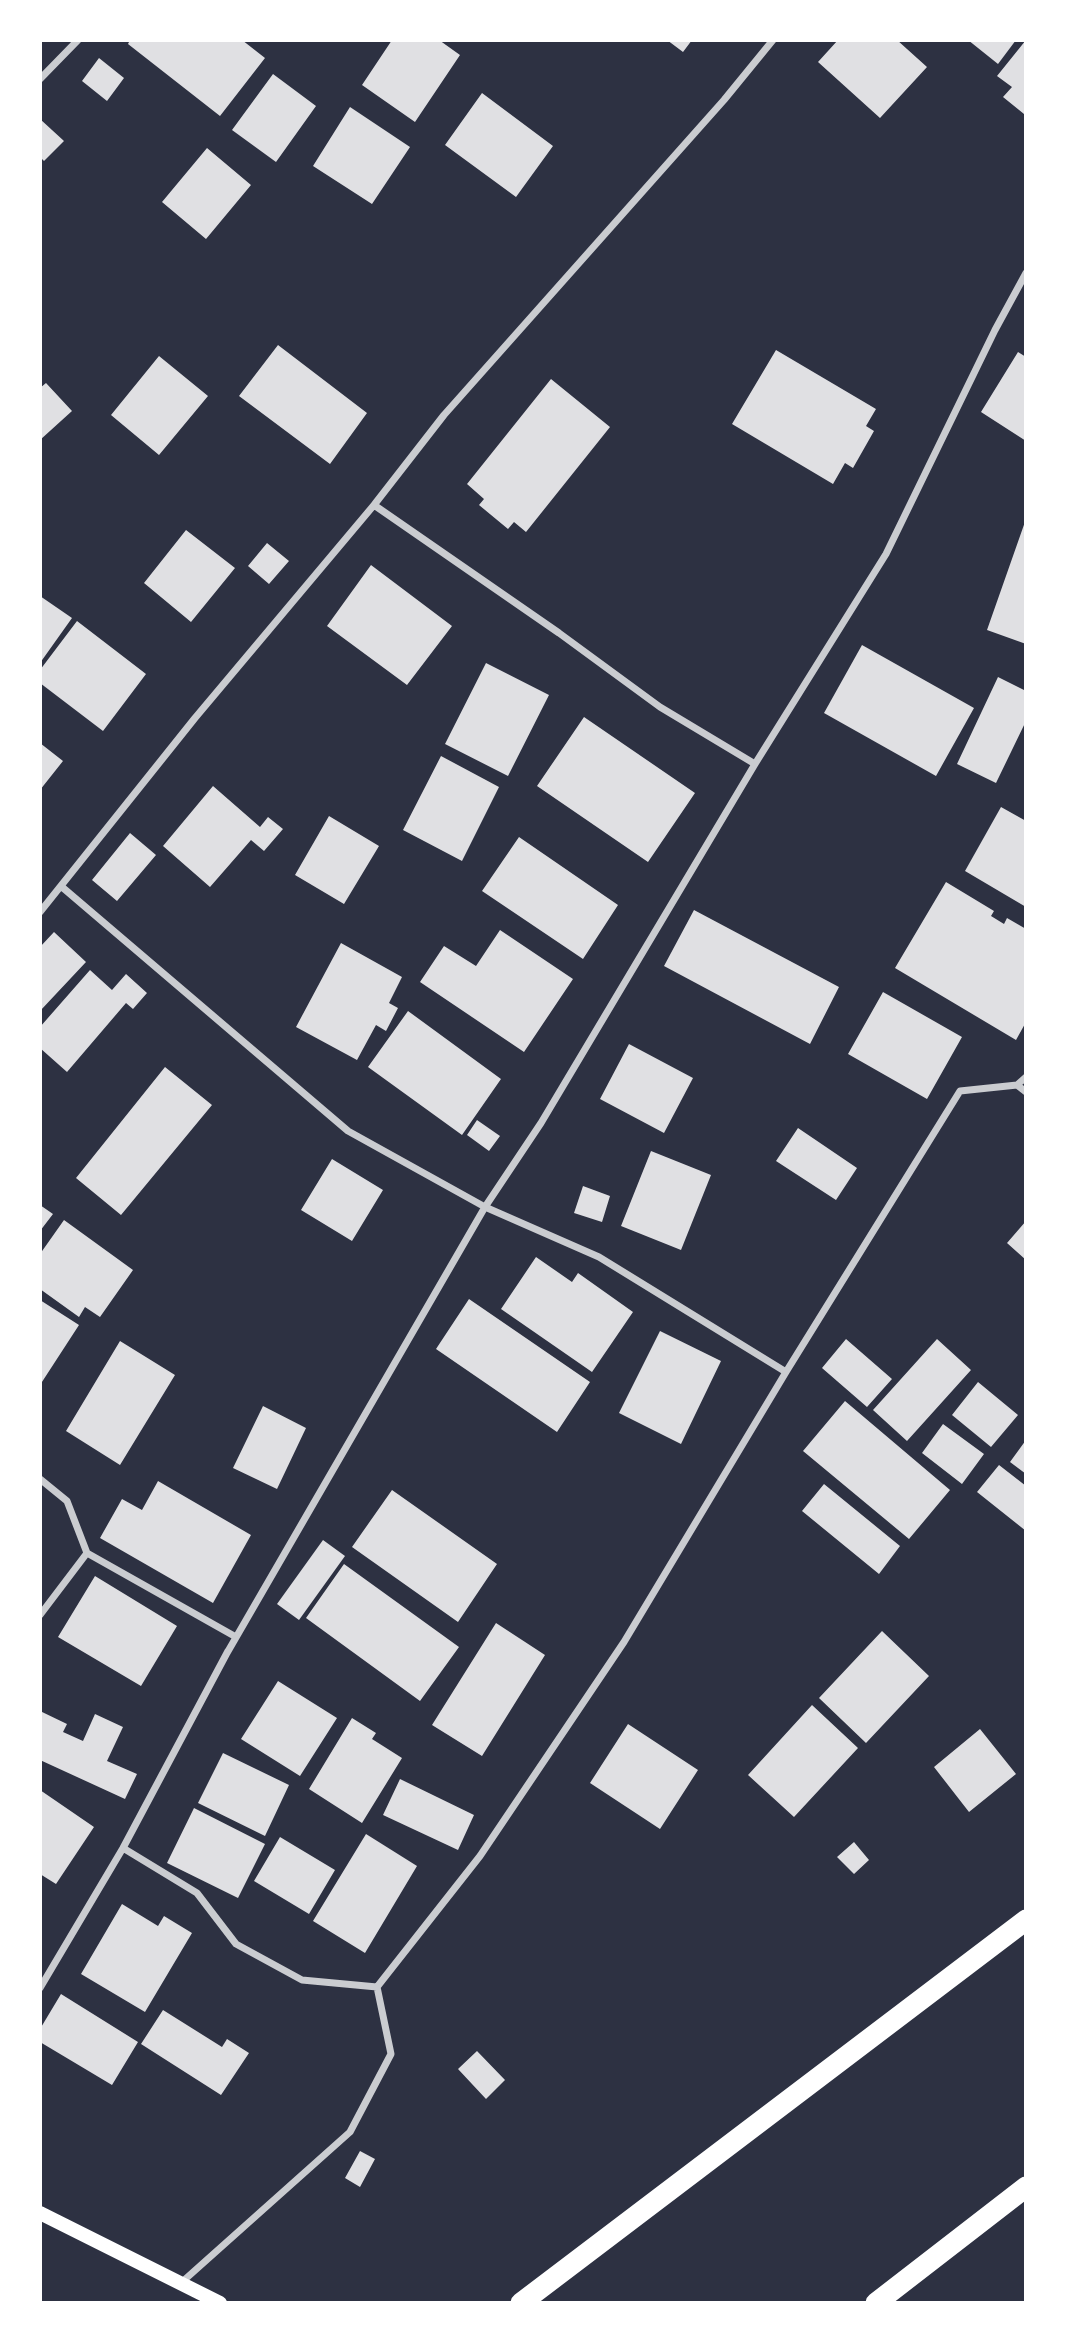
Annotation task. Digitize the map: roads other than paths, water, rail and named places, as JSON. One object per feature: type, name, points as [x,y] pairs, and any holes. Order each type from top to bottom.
[{"type":"highway","points":[[521,2303],[1026,1920]]},
{"type":"highway","points":[[876,2303],[1026,2187]]},
{"type":"main road","points":[[40,2213],[220,2303]]},
{"type":"street","points":[[40,79],[78,40]]},
{"type":"street","points":[[40,912],[444,415],[724,100],[774,40]]},
{"type":"street","points":[[227,1653],[485,1207],[541,1123],[755,764],[886,554],[995,330],[1026,273]]},
{"type":"street","points":[[373,505],[559,633],[660,707],[755,764]]},
{"type":"street","points":[[62,887],[348,1130],[485,1207],[599,1256],[786,1372]]},
{"type":"street","points":[[182,2282],[350,2132],[391,2054],[377,1987],[480,1856],[624,1642],[786,1372],[960,1091],[1017,1085],[1026,1077]]},
{"type":"street","points":[[1017,1085],[1026,1092]]},
{"type":"street","points":[[40,1479],[67,1501],[87,1553],[236,1637],[122,1848],[40,1987]]},
{"type":"street","points":[[40,1615],[87,1553]]},
{"type":"street","points":[[122,1848],[197,1893],[236,1944],[302,1980],[377,1987]]}]
